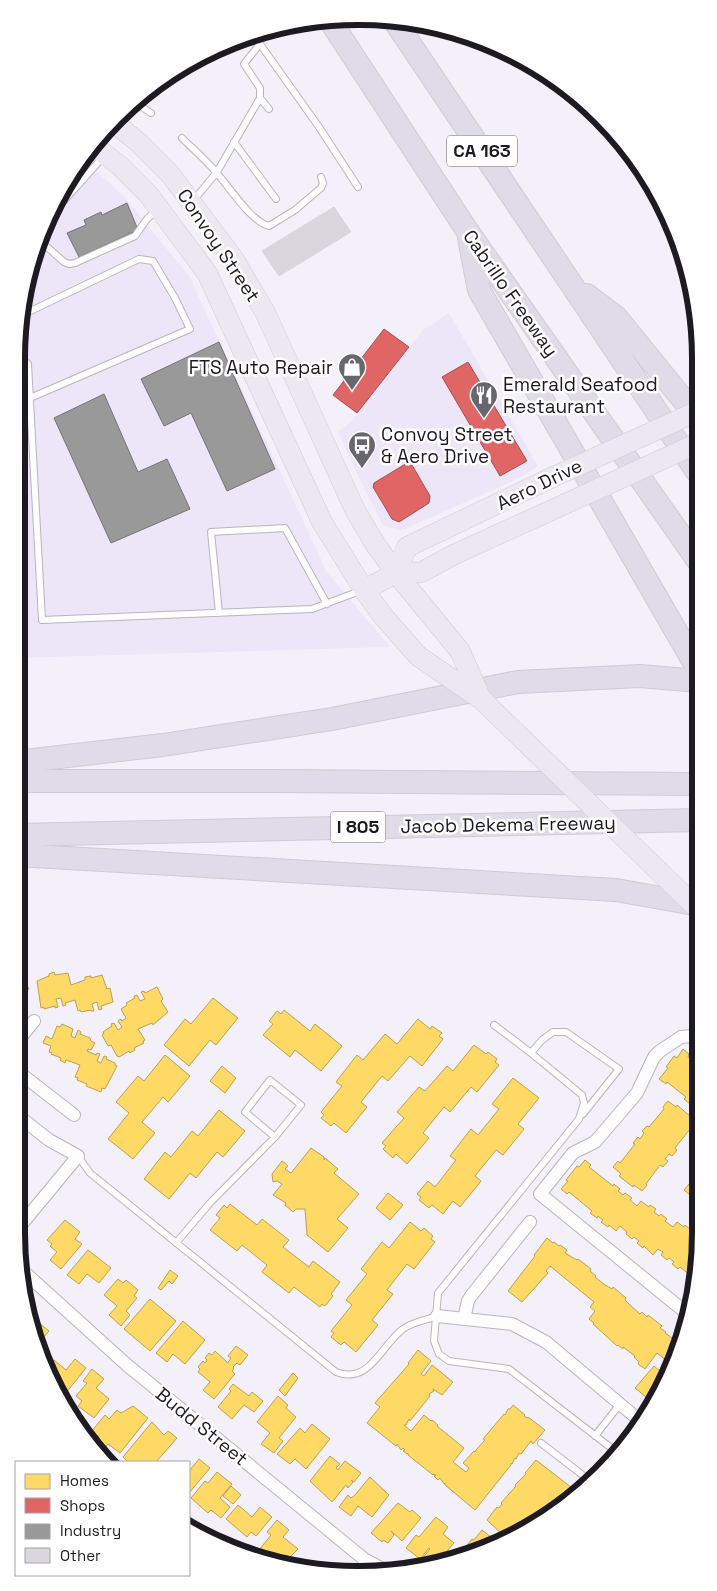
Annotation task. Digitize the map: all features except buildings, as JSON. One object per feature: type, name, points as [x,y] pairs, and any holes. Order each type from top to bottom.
[{"type":"highway","name":"Cabrillo Freeway","points":[[334,26],[468,232],[692,552]]},
{"type":"highway","name":"CA 163","points":[[399,28],[692,464]]},
{"type":"highway","points":[[468,232],[478,290],[692,659]]},
{"type":"highway","points":[[570,282],[616,317],[692,411]]},
{"type":"highway","points":[[25,761],[162,744],[332,719],[518,682],[640,676],[692,680]]},
{"type":"highway","name":"Jacob Dekema Freeway","points":[[25,781],[692,784]]},
{"type":"highway","name":"Jacob Dekema Freeway","points":[[25,835],[692,820]]},
{"type":"highway","points":[[25,856],[616,890],[692,904]]},
{"type":"main road","name":"Convoy Street","points":[[119,127],[138,142],[163,167],[233,258],[261,306],[355,510],[375,544],[396,573],[460,651],[481,699]]},
{"type":"main road","name":"Convoy Street","points":[[100,150],[119,165],[143,189],[207,273],[322,522],[364,590],[383,616],[418,656],[481,699]]},
{"type":"main road","name":"Aero Drive","points":[[396,573],[407,547],[553,477],[692,414]]},
{"type":"main road","name":"Aero Drive","points":[[364,590],[396,573],[422,572],[453,555],[692,446]]},
{"type":"main road","points":[[481,699],[692,903]]},
{"type":"street","points":[[25,1032],[34,1021]]},
{"type":"street","points":[[683,1310],[540,1194],[573,1153],[595,1142],[637,1093],[654,1057],[681,1037],[692,1036]]},
{"type":"street","points":[[25,1077],[74,1115]]},
{"type":"street","points":[[25,1121],[49,1140],[78,1156],[25,1220]]},
{"type":"street","points":[[464,1319],[471,1296],[530,1222]]},
{"type":"street","name":"Budd Street","points":[[28,1277],[127,1365],[364,1559],[375,1565]]},
{"type":"street","points":[[437,1316],[512,1324],[546,1342],[636,1418]]},
{"type":"lane","points":[[258,41],[358,186]]},
{"type":"lane","points":[[192,203],[217,172],[260,98],[260,88],[244,64],[260,44]]},
{"type":"lane","points":[[260,98],[270,110]]},
{"type":"lane","points":[[141,106],[151,113]]},
{"type":"lane","points":[[182,138],[217,172],[238,199],[262,224],[269,226],[295,210],[321,188],[323,182],[321,177]]},
{"type":"lane","points":[[234,142],[276,199]]},
{"type":"lane","points":[[75,183],[100,150]]},
{"type":"lane","points":[[45,246],[64,262],[69,264],[75,263],[136,236],[147,219],[159,209]]},
{"type":"lane","points":[[28,312],[140,259],[153,261],[175,298],[190,329],[30,398]]},
{"type":"lane","points":[[25,361],[28,364],[42,620],[312,609],[364,590]]},
{"type":"lane","points":[[219,613],[211,532],[285,528],[327,604]]},
{"type":"lane","points":[[494,1025],[582,1095],[584,1103],[579,1119]]},
{"type":"lane","points":[[531,1054],[542,1040],[553,1032],[566,1032],[619,1069],[438,1293],[434,1341],[439,1354],[444,1358],[459,1363],[509,1369],[612,1449]]},
{"type":"lane","points":[[176,1243],[210,1203],[275,1137],[302,1105],[270,1080],[245,1112],[275,1137]]},
{"type":"lane","points":[[78,1156],[90,1174],[336,1372],[358,1374],[367,1368],[404,1328],[437,1316]]},
{"type":"lane","points":[[594,1436],[620,1404]]},
{"type":"lane","points":[[541,1443],[585,1477]]},
{"type":"shaded area","points":[[88,164],[123,195],[189,276],[327,572],[390,647],[25,658],[25,358],[28,315],[36,272],[50,231],[59,211]]},
{"type":"shaded area","points":[[449,313],[538,466],[519,478],[401,531],[383,525],[338,432],[353,420],[423,330]]},
{"type":"place","name":"FTS Auto Repair","points":[[352,391]]},
{"type":"place","name":"Emerald Seafood Restaurant","points":[[484,419]]},
{"type":"place","name":"Convoy Street & Aero Drive","points":[[362,469]]}]
